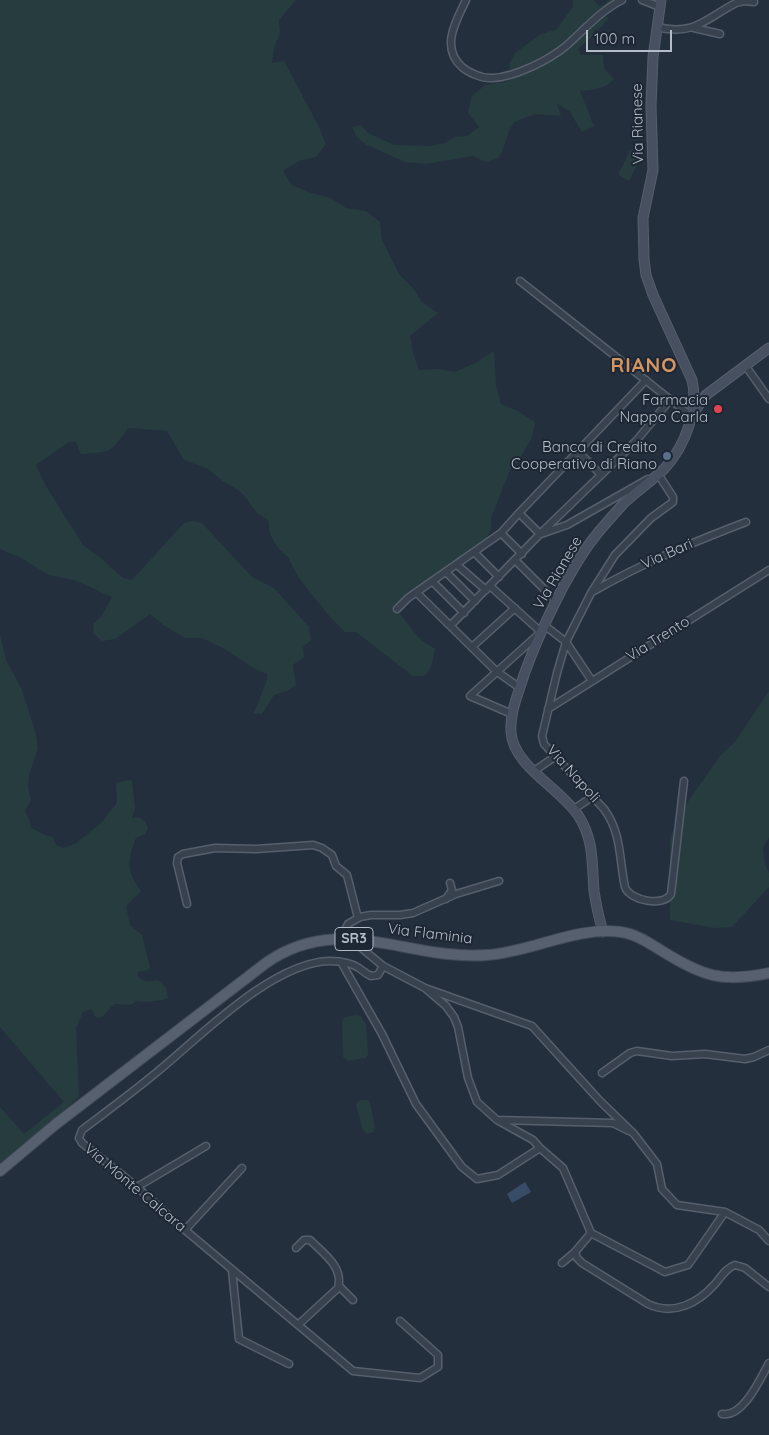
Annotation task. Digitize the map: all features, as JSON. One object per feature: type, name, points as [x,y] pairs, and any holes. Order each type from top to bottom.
[{"type":"main road","name":"Via Rianese","points":[[603,932],[595,897],[594,863],[591,843],[586,828],[574,809],[534,772],[521,757],[512,740],[510,728],[520,688],[542,629],[583,553],[626,502],[668,464],[678,448],[691,416],[694,394],[692,380],[653,295],[646,275],[644,259],[643,215],[653,170],[651,87],[661,4]]},
{"type":"main road","points":[[691,416],[704,396],[769,348]]},
{"type":"main road","name":"Via Flaminia","points":[[0,1170],[56,1124],[269,961],[285,951],[304,944],[345,938],[480,956],[510,952],[582,934],[620,932],[636,936],[686,966],[709,975],[730,978],[769,973]]},
{"type":"street","points":[[466,0],[452,30],[451,42],[453,53],[458,63],[467,70],[481,77],[493,78],[516,72],[550,56],[563,48],[605,10],[622,0]]},
{"type":"street","points":[[642,0],[661,4]]},
{"type":"street","points":[[694,28],[735,4],[754,2]]},
{"type":"street","points":[[657,27],[677,30],[694,28],[720,34]]},
{"type":"street","points":[[520,281],[691,416]]},
{"type":"street","points":[[745,365],[769,399]]},
{"type":"street","points":[[397,609],[408,598],[501,533],[646,380]]},
{"type":"street","points":[[451,625],[516,561],[540,534],[636,441],[670,400]]},
{"type":"street","points":[[578,451],[601,475]]},
{"type":"street","points":[[540,534],[566,525],[629,488],[657,475]]},
{"type":"street","name":"Via Napoli","points":[[657,475],[672,497],[673,502],[651,518],[615,555],[591,593],[566,642],[542,739],[607,812],[617,831],[624,885],[627,893],[639,899],[665,900],[672,894],[684,781]]},
{"type":"street","points":[[519,513],[540,534]]},
{"type":"street","name":"Via Bari","points":[[591,593],[641,565],[682,546],[746,522]]},
{"type":"street","points":[[501,533],[522,554]]},
{"type":"street","points":[[474,552],[499,577]]},
{"type":"street","points":[[516,561],[556,601]]},
{"type":"street","points":[[457,565],[542,629],[566,642],[592,681]]},
{"type":"street","name":"Via Trento","points":[[548,709],[769,570]]},
{"type":"street","points":[[446,572],[476,601]]},
{"type":"street","points":[[433,582],[464,613]]},
{"type":"street","points":[[417,593],[496,672],[520,688]]},
{"type":"street","points":[[472,647],[515,608]]},
{"type":"street","points":[[512,714],[470,696],[542,629]]},
{"type":"street","points":[[534,772],[556,756]]},
{"type":"street","points":[[574,809],[592,797]]},
{"type":"street","points":[[186,904],[177,863],[178,857],[183,854],[215,848],[256,849],[312,845],[322,848],[332,855],[336,866],[347,875],[358,918]]},
{"type":"street","points":[[499,880],[456,894],[424,910],[408,914],[371,915],[358,918],[348,924],[345,938],[383,966],[426,988],[532,1026],[600,1101],[634,1134],[657,1164],[662,1189],[677,1205],[726,1212],[759,1230],[769,1241]]},
{"type":"street","points":[[445,900],[452,890],[450,883]]},
{"type":"street","name":"Via Monte Calcara","points":[[383,966],[378,975],[371,976],[356,966],[342,962],[320,962],[306,965],[290,972],[249,994],[157,1072],[82,1130],[79,1136],[82,1143],[137,1187],[185,1230],[353,1371],[420,1378],[438,1367],[438,1355],[400,1321]]},
{"type":"street","points":[[342,962],[382,1034],[416,1104],[462,1167],[477,1179],[498,1175],[540,1148]]},
{"type":"street","points":[[426,988],[446,1006],[454,1017],[458,1027],[468,1078],[476,1102],[497,1120],[533,1140],[563,1168],[591,1233],[665,1272],[688,1265],[726,1212]]},
{"type":"street","points":[[602,1073],[637,1051],[672,1056],[704,1054],[745,1059],[769,1050]]},
{"type":"street","points":[[497,1120],[612,1124],[634,1134]]},
{"type":"street","points":[[137,1187],[206,1146]]},
{"type":"street","points":[[185,1230],[242,1168]]},
{"type":"street","points":[[562,1263],[575,1252],[591,1233]]},
{"type":"street","points":[[296,1248],[304,1240],[310,1240],[335,1265],[339,1276],[339,1286],[352,1300]]},
{"type":"street","points":[[575,1252],[577,1258],[582,1263],[646,1302],[660,1308],[679,1308],[695,1301],[708,1291],[729,1268],[735,1265],[744,1268],[769,1287]]},
{"type":"street","points":[[232,1270],[239,1339],[288,1364]]},
{"type":"street","points":[[298,1325],[339,1286]]},
{"type":"street","points":[[722,1414],[730,1414],[740,1408],[769,1363]]},
{"type":"green space","points":[[0,0],[296,0],[279,20],[280,33],[274,48],[272,63],[284,61],[326,144],[316,157],[299,161],[283,171],[292,185],[311,193],[331,198],[346,208],[366,211],[380,222],[382,240],[399,274],[412,287],[422,302],[438,313],[410,336],[419,370],[437,369],[455,372],[477,362],[494,351],[496,386],[501,404],[518,411],[535,422],[532,437],[522,455],[510,470],[491,518],[491,529],[486,540],[396,609],[420,639],[435,649],[431,667],[425,676],[413,676],[356,632],[345,632],[330,617],[298,577],[288,557],[278,548],[270,534],[268,520],[258,514],[241,492],[208,469],[184,460],[167,431],[128,428],[113,447],[99,453],[81,454],[76,442],[69,442],[36,465],[46,486],[83,545],[123,578],[132,580],[184,523],[194,521],[202,523],[252,577],[274,588],[309,627],[311,640],[303,647],[304,657],[293,665],[296,685],[287,691],[274,695],[262,714],[254,713],[267,680],[267,674],[202,638],[185,638],[163,625],[150,614],[115,639],[102,641],[93,633],[94,623],[101,617],[112,597],[75,580],[49,575],[21,558],[0,549]]},
{"type":"green space","points":[[573,0],[593,0],[599,6],[604,5],[609,0],[616,0],[594,16],[561,46],[515,70],[510,69],[509,64],[515,53],[541,34],[556,30],[573,7]]},
{"type":"green space","points":[[604,16],[609,18],[578,49],[581,55],[603,55],[604,68],[614,79],[603,87],[580,91],[594,126],[582,132],[570,112],[557,103],[561,116],[535,114],[514,122],[498,158],[486,162],[473,156],[426,164],[405,162],[365,144],[356,136],[352,127],[361,125],[368,133],[394,145],[430,146],[445,143],[455,137],[467,136],[479,127],[468,113],[472,96],[485,85],[506,82],[565,52]]},
{"type":"green space","points":[[630,150],[642,156],[629,181],[618,175]]},
{"type":"green space","points":[[0,634],[6,660],[22,690],[36,734],[38,748],[29,775],[28,786],[31,800],[25,811],[31,828],[52,837],[56,845],[63,848],[75,844],[101,823],[117,803],[116,783],[132,781],[135,808],[132,818],[142,819],[146,822],[148,828],[145,834],[136,838],[130,860],[130,871],[141,891],[126,906],[130,925],[142,935],[150,967],[148,970],[138,972],[138,976],[142,980],[147,981],[158,980],[166,988],[168,998],[146,1002],[137,1001],[131,1005],[114,1004],[102,1017],[96,1018],[91,1009],[83,1012],[76,1028],[79,1096],[65,1110],[0,1163],[0,1107],[24,1134],[64,1102],[0,1027]]},
{"type":"green space","points":[[769,691],[769,837],[763,848],[765,865],[769,873],[769,887],[732,927],[714,928],[670,920],[670,838],[689,800],[720,756],[735,742]]},
{"type":"green space","points":[[361,1016],[366,1024],[368,1054],[366,1058],[348,1061],[343,1057],[342,1022],[345,1017]]},
{"type":"green space","points":[[360,1100],[368,1100],[370,1103],[375,1127],[373,1132],[367,1134],[363,1130],[356,1105]]},
{"type":"water","points":[[525,1182],[531,1192],[512,1203],[507,1194]]},
{"type":"place","name":"Farmacia Nappo Carla","points":[[718,409]]},
{"type":"place","name":"Banca di Credito Cooperativo di Riano","points":[[667,456]]},
{"type":"district","name":"RIANO","points":[[644,366]]}]
